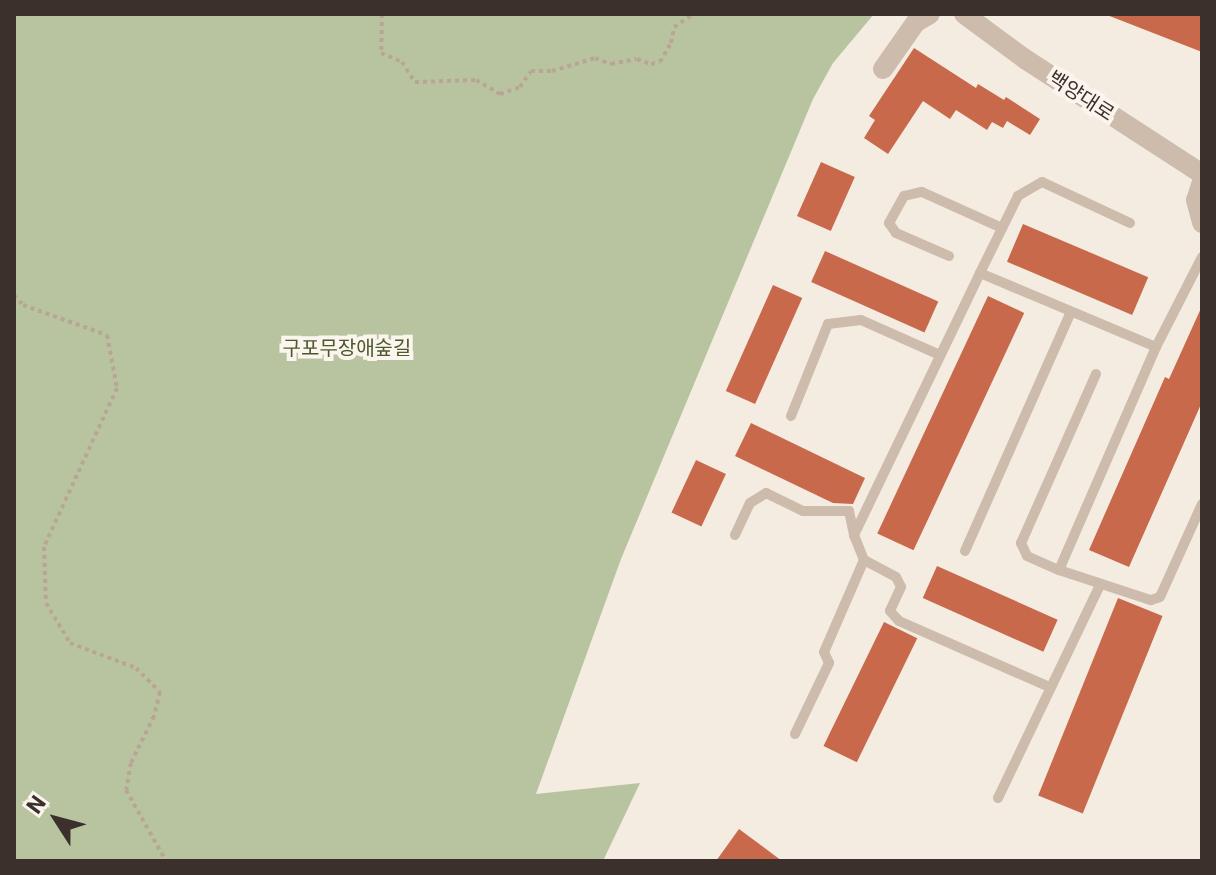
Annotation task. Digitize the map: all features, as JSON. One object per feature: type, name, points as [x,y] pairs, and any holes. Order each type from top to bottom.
[{"type":"street","points":[[883,69],[916,22],[930,14]]},
{"type":"street","name":"백양대로","points":[[964,14],[1025,59],[1202,174]]},
{"type":"street","points":[[1202,182],[1196,200],[1202,223]]},
{"type":"lane","points":[[854,535],[1018,196],[1042,182],[1130,223]]},
{"type":"lane","points":[[949,256],[896,233],[889,223],[904,196],[922,192],[1002,228]]},
{"type":"lane","points":[[1059,570],[1156,347],[1202,257]]},
{"type":"lane","points":[[980,273],[1156,347]]},
{"type":"lane","points":[[965,551],[1071,312]]},
{"type":"lane","points":[[791,416],[828,324],[861,320],[940,355]]},
{"type":"lane","points":[[1096,374],[1021,543],[1027,556],[1100,585],[1151,600],[1160,597],[1202,504]]},
{"type":"lane","points":[[735,535],[750,503],[766,493],[803,511],[849,511],[864,560],[896,577],[901,587],[890,611],[899,621],[1049,687]]},
{"type":"lane","points":[[795,734],[829,663],[824,652],[864,560]]},
{"type":"lane","points":[[998,798],[1100,585]]},
{"type":"path","points":[[382,14],[381,53],[402,62],[415,82],[476,80],[500,94],[520,87],[531,71],[552,71],[595,58],[611,64],[637,59],[651,64],[660,62],[671,43],[674,27],[693,14]]},
{"type":"path","points":[[14,295],[23,305],[107,335],[117,388],[44,547],[46,603],[70,643],[136,668],[160,692],[154,716],[131,763],[126,790],[166,861]]},
{"type":"green space","name":"구포무장애숲길","points":[[14,14],[874,14],[833,63],[813,99],[621,559],[536,794],[640,783],[603,861],[14,861]]},
{"type":"building","points":[[1202,14],[1202,52],[1107,15]]},
{"type":"building","points":[[914,48],[976,88],[978,84],[1004,100],[1006,97],[1040,119],[1030,135],[1007,121],[1003,128],[992,122],[987,130],[956,110],[950,119],[923,101],[888,154],[864,138],[875,120],[869,116]]},
{"type":"building","points":[[821,162],[855,177],[831,231],[797,216]]},
{"type":"building","points":[[1023,224],[1148,277],[1132,315],[1007,262]]},
{"type":"building","points":[[825,251],[938,301],[924,332],[811,282]]},
{"type":"building","points":[[773,285],[802,298],[755,404],[726,391]]},
{"type":"building","points":[[988,296],[1024,313],[914,550],[877,533]]},
{"type":"building","points":[[1202,306],[1202,402],[1129,567],[1089,550],[1165,377],[1169,379]]},
{"type":"building","points":[[751,423],[865,478],[853,504],[833,503],[735,456]]},
{"type":"building","points":[[696,460],[726,474],[701,527],[671,513]]},
{"type":"building","points":[[937,566],[1058,620],[1043,652],[923,598]]},
{"type":"building","points":[[1118,598],[1163,616],[1083,813],[1038,795]]},
{"type":"building","points":[[884,622],[917,638],[857,762],[824,746]]},
{"type":"building","points":[[739,829],[782,861],[716,861]]}]
